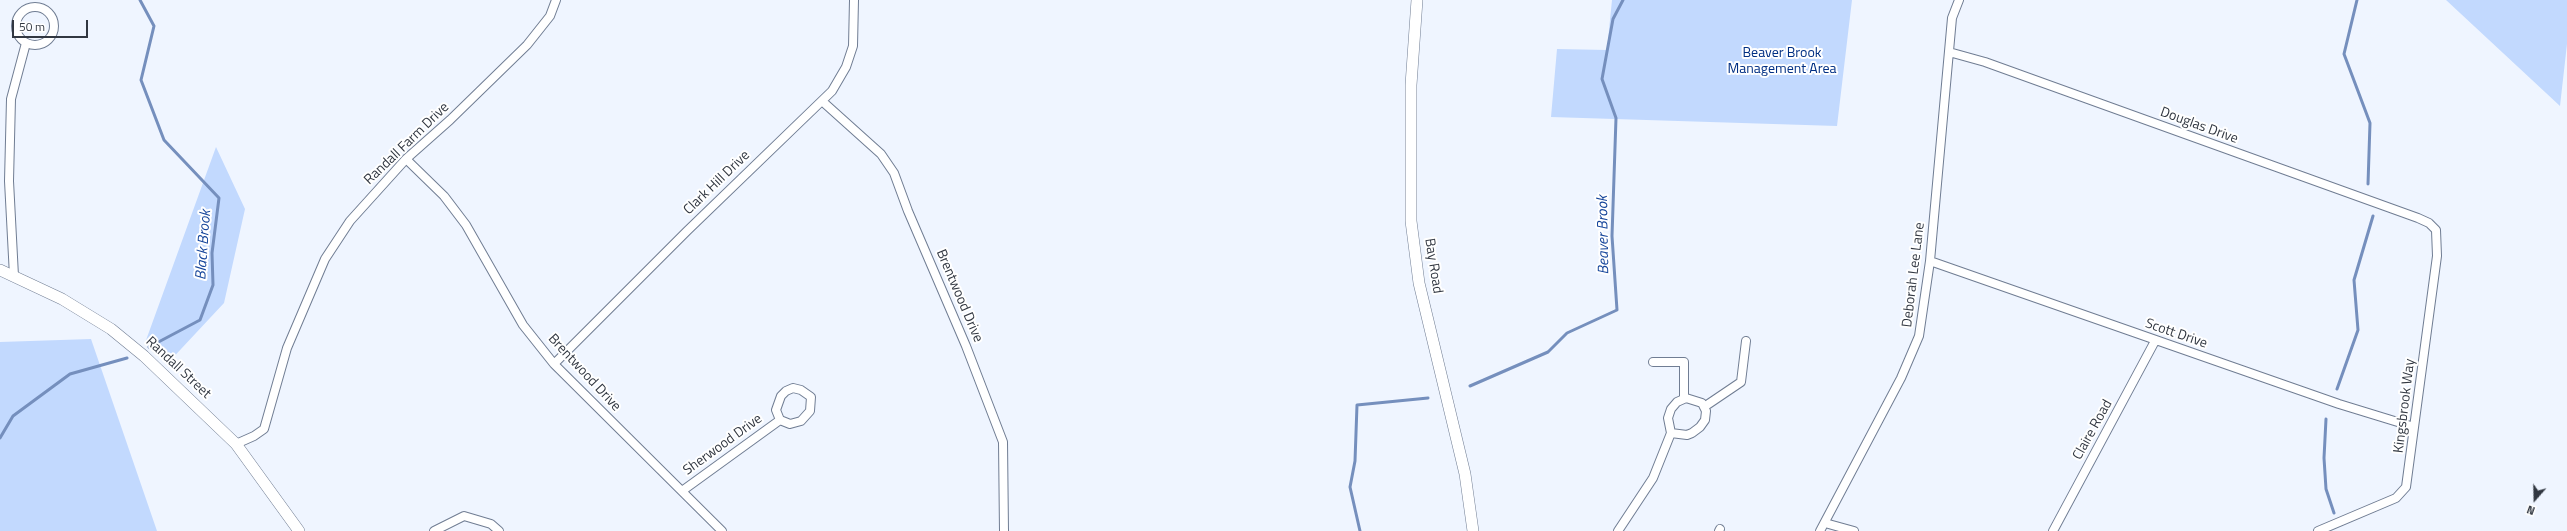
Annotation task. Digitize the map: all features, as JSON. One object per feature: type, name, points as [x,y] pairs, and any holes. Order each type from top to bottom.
[{"type":"main road","name":"Bay Road","points":[[1417,0],[1411,85],[1411,221],[1420,282],[1465,474],[1473,531]]},
{"type":"main road","name":"Randall Street","points":[[0,270],[62,299],[111,329],[144,356],[236,444],[299,531]]},
{"type":"street","name":"Randall Farm Drive","points":[[236,444],[254,436],[264,429],[287,348],[325,259],[350,221],[406,159],[450,120],[527,45],[550,16],[556,0]]},
{"type":"street","name":"Clark Hill Drive","points":[[554,364],[692,225],[832,91],[846,67],[852,46],[854,0]]},
{"type":"street","name":"Deborah Lee Lane","points":[[1820,531],[1914,351],[1919,336],[1930,261],[1952,18],[1959,0]]},
{"type":"street","points":[[29,8],[46,10],[54,22],[52,36],[40,45],[26,43],[17,31],[18,17],[29,8]]},
{"type":"street","points":[[14,276],[9,181],[11,99],[26,43]]},
{"type":"street","name":"Douglas Drive","points":[[1949,52],[1985,62],[2418,218],[2429,223],[2436,230]]},
{"type":"street","name":"Brentwood Drive","points":[[822,101],[881,154],[894,173],[908,211],[966,346],[1003,442],[1004,531]]},
{"type":"street","name":"Brentwood Drive","points":[[406,159],[444,196],[466,225],[523,325],[554,364],[722,531]]},
{"type":"street","name":"Kingsbrook Way","points":[[2318,531],[2396,498],[2406,487],[2410,472],[2414,428],[2437,256],[2436,230]]},
{"type":"street","name":"Scott Drive","points":[[1930,261],[2155,341],[2338,404],[2414,428]]},
{"type":"street","points":[[1704,407],[1741,382],[1746,341]]},
{"type":"street","name":"Claire Road","points":[[2053,531],[2155,341]]},
{"type":"street","points":[[1653,362],[1684,362],[1684,398]]},
{"type":"street","name":"Sherwood Drive","points":[[793,388],[801,390],[811,397],[810,411],[801,421],[790,424],[780,420],[776,410],[781,396],[786,391],[793,388]]},
{"type":"street","points":[[1618,531],[1653,478],[1671,433],[1669,414],[1673,406],[1684,398],[1698,400],[1704,407],[1705,420],[1696,430],[1686,435],[1671,433]]},
{"type":"street","name":"Sherwood Drive","points":[[682,490],[780,420]]},
{"type":"street","points":[[434,531],[464,516],[491,524],[499,531]]},
{"type":"street","points":[[1825,523],[1854,531]]},
{"type":"green space","name":"Beaver Brook Management Area","points":[[1612,0],[1852,0],[1837,126],[1551,117],[1557,49],[1607,50]]},
{"type":"green space","points":[[2446,0],[2567,0],[2567,44],[2560,106]]},
{"type":"green space","points":[[216,147],[245,209],[224,303],[167,364],[145,343]]},
{"type":"green space","points":[[91,339],[157,531],[0,531],[0,342]]},
{"type":"waterway","name":"Black Brook","points":[[140,0],[154,26],[141,80],[164,140],[219,198],[212,253],[213,285],[200,320],[149,347]]},
{"type":"waterway","name":"Beaver Brook","points":[[1470,386],[1548,352],[1567,333],[1617,310],[1612,236],[1616,118],[1602,79],[1613,19],[1623,0]]},
{"type":"waterway","points":[[2357,0],[2344,54],[2370,123],[2368,184]]},
{"type":"waterway","points":[[2337,389],[2358,330],[2354,280],[2373,216]]},
{"type":"waterway","name":"Black Brook","points":[[0,438],[13,416],[70,374],[127,358]]},
{"type":"waterway","name":"Beaver Brook","points":[[1360,531],[1350,487],[1355,461],[1357,405],[1428,398]]},
{"type":"waterway","points":[[2326,419],[2324,458],[2326,489],[2334,513]]}]
